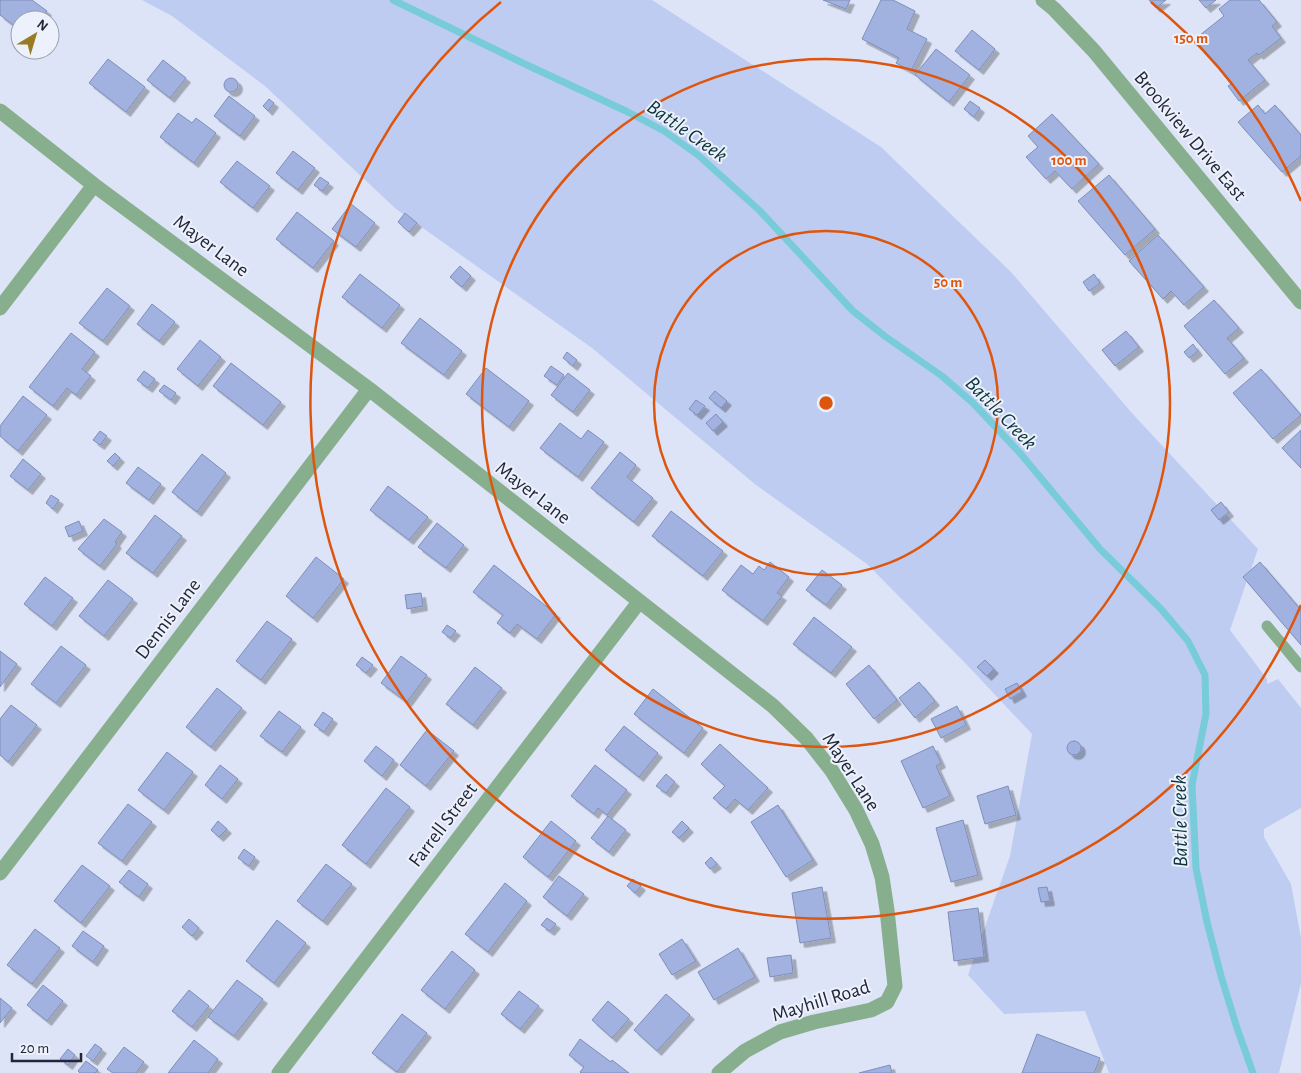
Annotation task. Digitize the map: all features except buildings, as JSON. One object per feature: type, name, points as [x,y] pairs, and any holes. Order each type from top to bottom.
[{"type":"street","name":"Brookview Drive East","points":[[1043,0],[1094,51],[1301,302]]},
{"type":"street","name":"Mayer Lane","points":[[0,111],[94,185],[369,389],[773,706],[807,740],[832,771],[856,810],[874,852],[882,877],[888,910],[895,986],[887,1002]]},
{"type":"street","points":[[0,308],[94,185]]},
{"type":"street","name":"Dennis Lane","points":[[0,873],[369,389]]},
{"type":"street","name":"Farrell Street","points":[[279,1073],[639,602]]},
{"type":"street","name":"Mayhill Road","points":[[719,1073],[745,1051],[780,1032],[814,1022],[870,1010],[887,1002]]},
{"type":"lane","points":[[1267,626],[1301,667]]},
{"type":"shaded area","points":[[142,0],[652,0],[881,147],[1011,272],[1131,412],[1258,549],[1230,630],[1267,679],[1267,684],[1278,679],[1301,708],[1301,808],[1264,829],[1264,837],[1291,884],[1301,938],[1301,983],[1279,1073],[1109,1073],[1085,1011],[1004,1014],[968,975],[1010,856],[1032,734],[867,564],[756,485],[592,348],[396,209],[265,86],[172,16]]},
{"type":"waterway","name":"Battle Creek","points":[[393,0],[628,112],[664,131],[698,155],[759,210],[853,311],[886,337],[942,376],[973,403],[1020,453],[1100,549],[1161,609],[1188,641],[1205,675],[1206,714],[1192,785],[1196,868],[1221,976],[1253,1073]]}]
